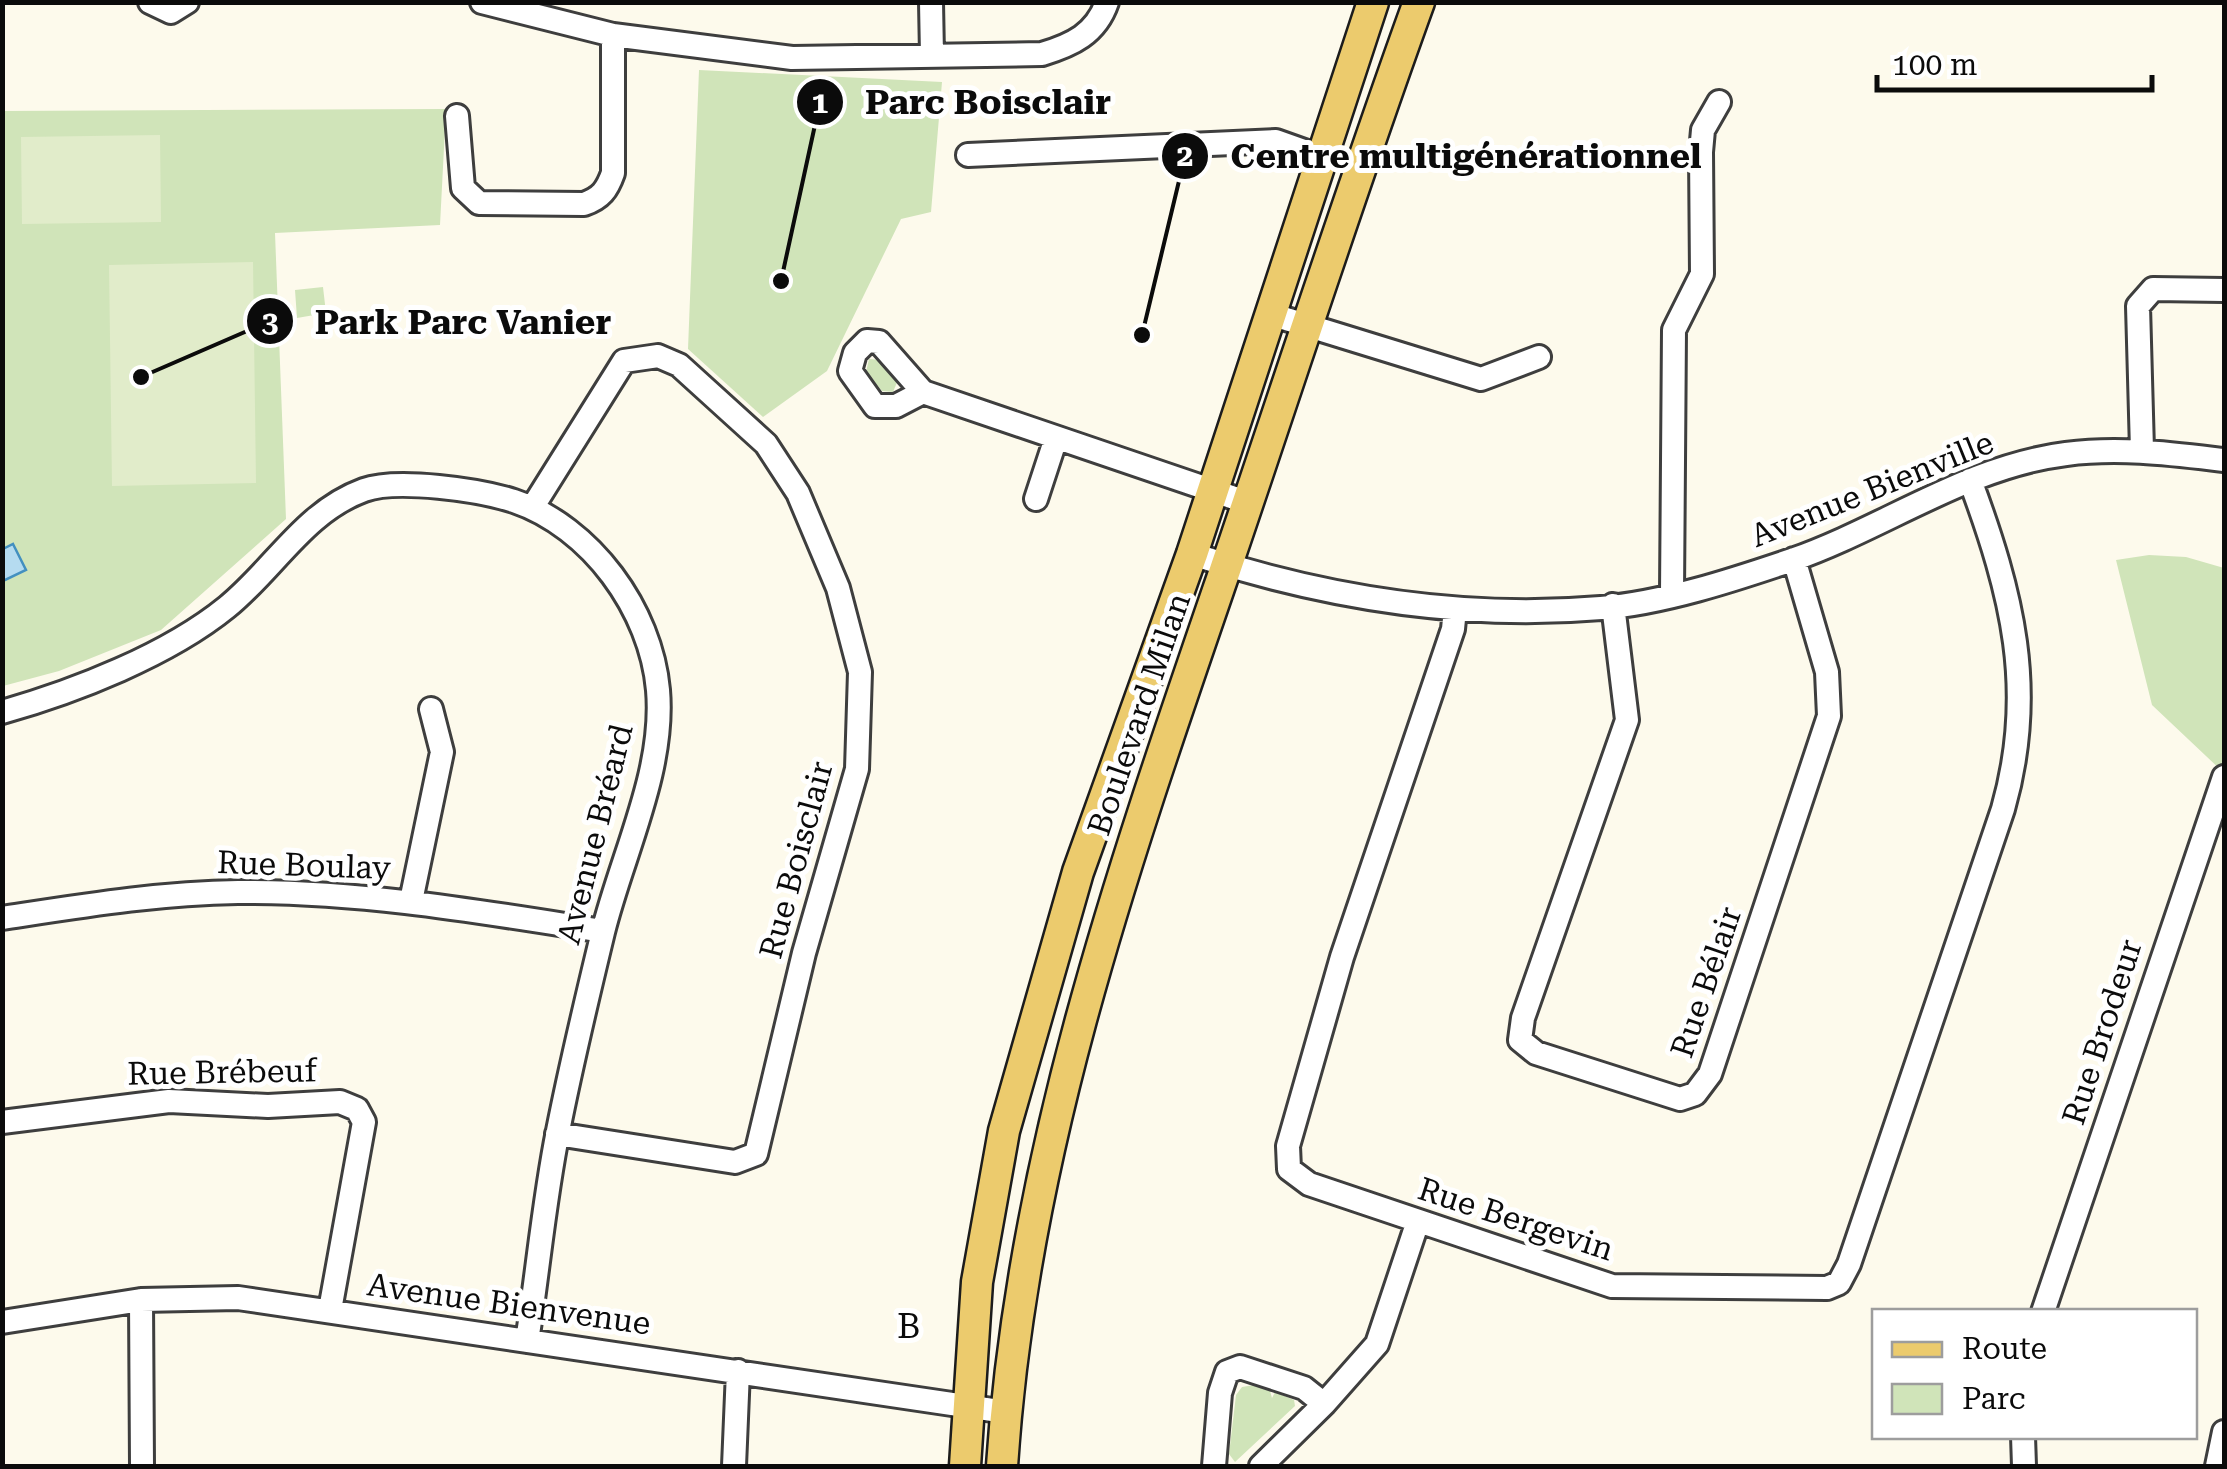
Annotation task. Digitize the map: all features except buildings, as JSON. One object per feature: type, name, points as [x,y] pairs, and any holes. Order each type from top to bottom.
[{"type":"main road","name":"Boulevard Milan","points":[[965,1466],[977,1282],[1004,1131],[1078,872],[1192,554],[1373,2]]},
{"type":"main road","name":"Boulevard Milan","points":[[1002,1466],[1023,1278],[1053,1122],[1114,893],[1310,323],[1359,168],[1419,2]]},
{"type":"street","points":[[150,2],[171,12],[187,2]]},
{"type":"street","points":[[482,2],[613,35],[792,58],[1042,54],[1077,43],[1103,16],[1107,2]]},
{"type":"street","points":[[931,2],[932,54]]},
{"type":"street","points":[[457,116],[462,188],[479,203],[584,204],[596,200],[608,188],[613,173],[613,35]]},
{"type":"street","points":[[1672,594],[1674,330],[1702,274],[1702,141],[1720,102]]},
{"type":"street","points":[[968,155],[1276,141],[1321,157]]},
{"type":"street","points":[[2142,450],[2138,306],[2153,288],[2224,290]]},
{"type":"street","points":[[1270,314],[1310,323],[1481,379],[1539,357]]},
{"type":"street","name":"Rue Boisclair","points":[[532,508],[624,361],[658,356],[679,366],[766,444],[798,493],[838,588],[860,672],[857,769],[804,953],[756,1154],[735,1162],[557,1134]]},
{"type":"street","points":[[923,392],[1246,502]]},
{"type":"street","points":[[1036,499],[1056,438]]},
{"type":"street","name":"Avenue Bienville","points":[[1192,554],[1376,602],[1456,608],[1613,606],[1672,594],[1794,559],[1970,480],[2064,454],[2142,450],[2224,460]]},
{"type":"street","name":"Rue Bergevin","points":[[1456,608],[1453,629],[1342,957],[1286,1160],[1292,1173],[1302,1181],[1418,1221],[1628,1288],[1816,1289],[1841,1280],[1997,827],[2018,746],[2022,686],[2019,647],[1970,480]]},
{"type":"street","name":"Avenue Bréard","points":[[2,712],[130,666],[227,607],[314,517],[366,488],[422,487],[483,494],[532,508],[582,544],[615,579],[643,629],[657,681],[658,719],[652,759],[603,931],[557,1134],[527,1341]]},
{"type":"street","name":"Rue Bélair","points":[[1613,606],[1627,720],[1524,1018],[1520,1040],[1536,1053],[1680,1099],[1695,1094],[1710,1074],[1830,716],[1827,672],[1794,559]]},
{"type":"street","points":[[411,901],[442,752],[431,709]]},
{"type":"street","name":"Rue Brodeur","points":[[2044,1309],[2224,777]]},
{"type":"street","name":"Rue Boulay","points":[[2,918],[147,897],[236,892],[411,901],[603,931]]},
{"type":"street","name":"Rue Brébeuf","points":[[2,1122],[169,1101],[268,1106],[340,1102],[357,1109],[364,1122],[330,1310]]},
{"type":"street","points":[[1261,1466],[1378,1344],[1418,1221]]},
{"type":"street","name":"Avenue Bienvenue","points":[[2,1322],[141,1300],[238,1298],[1006,1412]]},
{"type":"street","points":[[141,1300],[142,1466]]},
{"type":"street","points":[[1214,1466],[1221,1386],[1230,1369],[1247,1368],[1304,1388],[1324,1404]]},
{"type":"street","points":[[734,1466],[738,1370]]},
{"type":"street","points":[[2217,1466],[2224,1432]]},
{"type":"street","points":[[2022,1439],[2024,1466]]},
{"type":"green space","points":[[699,70],[942,82],[931,212],[901,219],[827,371],[763,417],[688,349]]},
{"type":"green space","points":[[446,109],[440,225],[275,233],[286,519],[161,630],[59,671],[3,686],[2,111]]},
{"type":"green space","points":[[160,135],[161,222],[22,224],[21,137]]},
{"type":"green space","points":[[253,262],[256,483],[112,486],[109,265]]},
{"type":"green space","points":[[323,287],[326,313],[297,318],[295,290]]},
{"type":"green space","points":[[869,359],[881,360],[898,380],[893,392],[882,391],[866,372]]},
{"type":"green space","points":[[2149,555],[2186,557],[2224,568],[2224,773],[2152,705],[2116,560]]},
{"type":"green space","points":[[1254,1385],[1270,1391],[1272,1398],[1275,1392],[1294,1400],[1295,1406],[1235,1462],[1229,1454],[1236,1395],[1242,1387]]},
{"type":"water","points":[[13,544],[26,570],[3,581],[3,549]]},
{"type":"place","name":"Parc Boisclair","points":[[781,281]]},
{"type":"place","name":"Centre multigénérationnel","points":[[1142,335]]},
{"type":"place","name":"Park Parc Vanier","points":[[141,377]]},
{"type":"district","name":"B","points":[[910,1326]]}]
